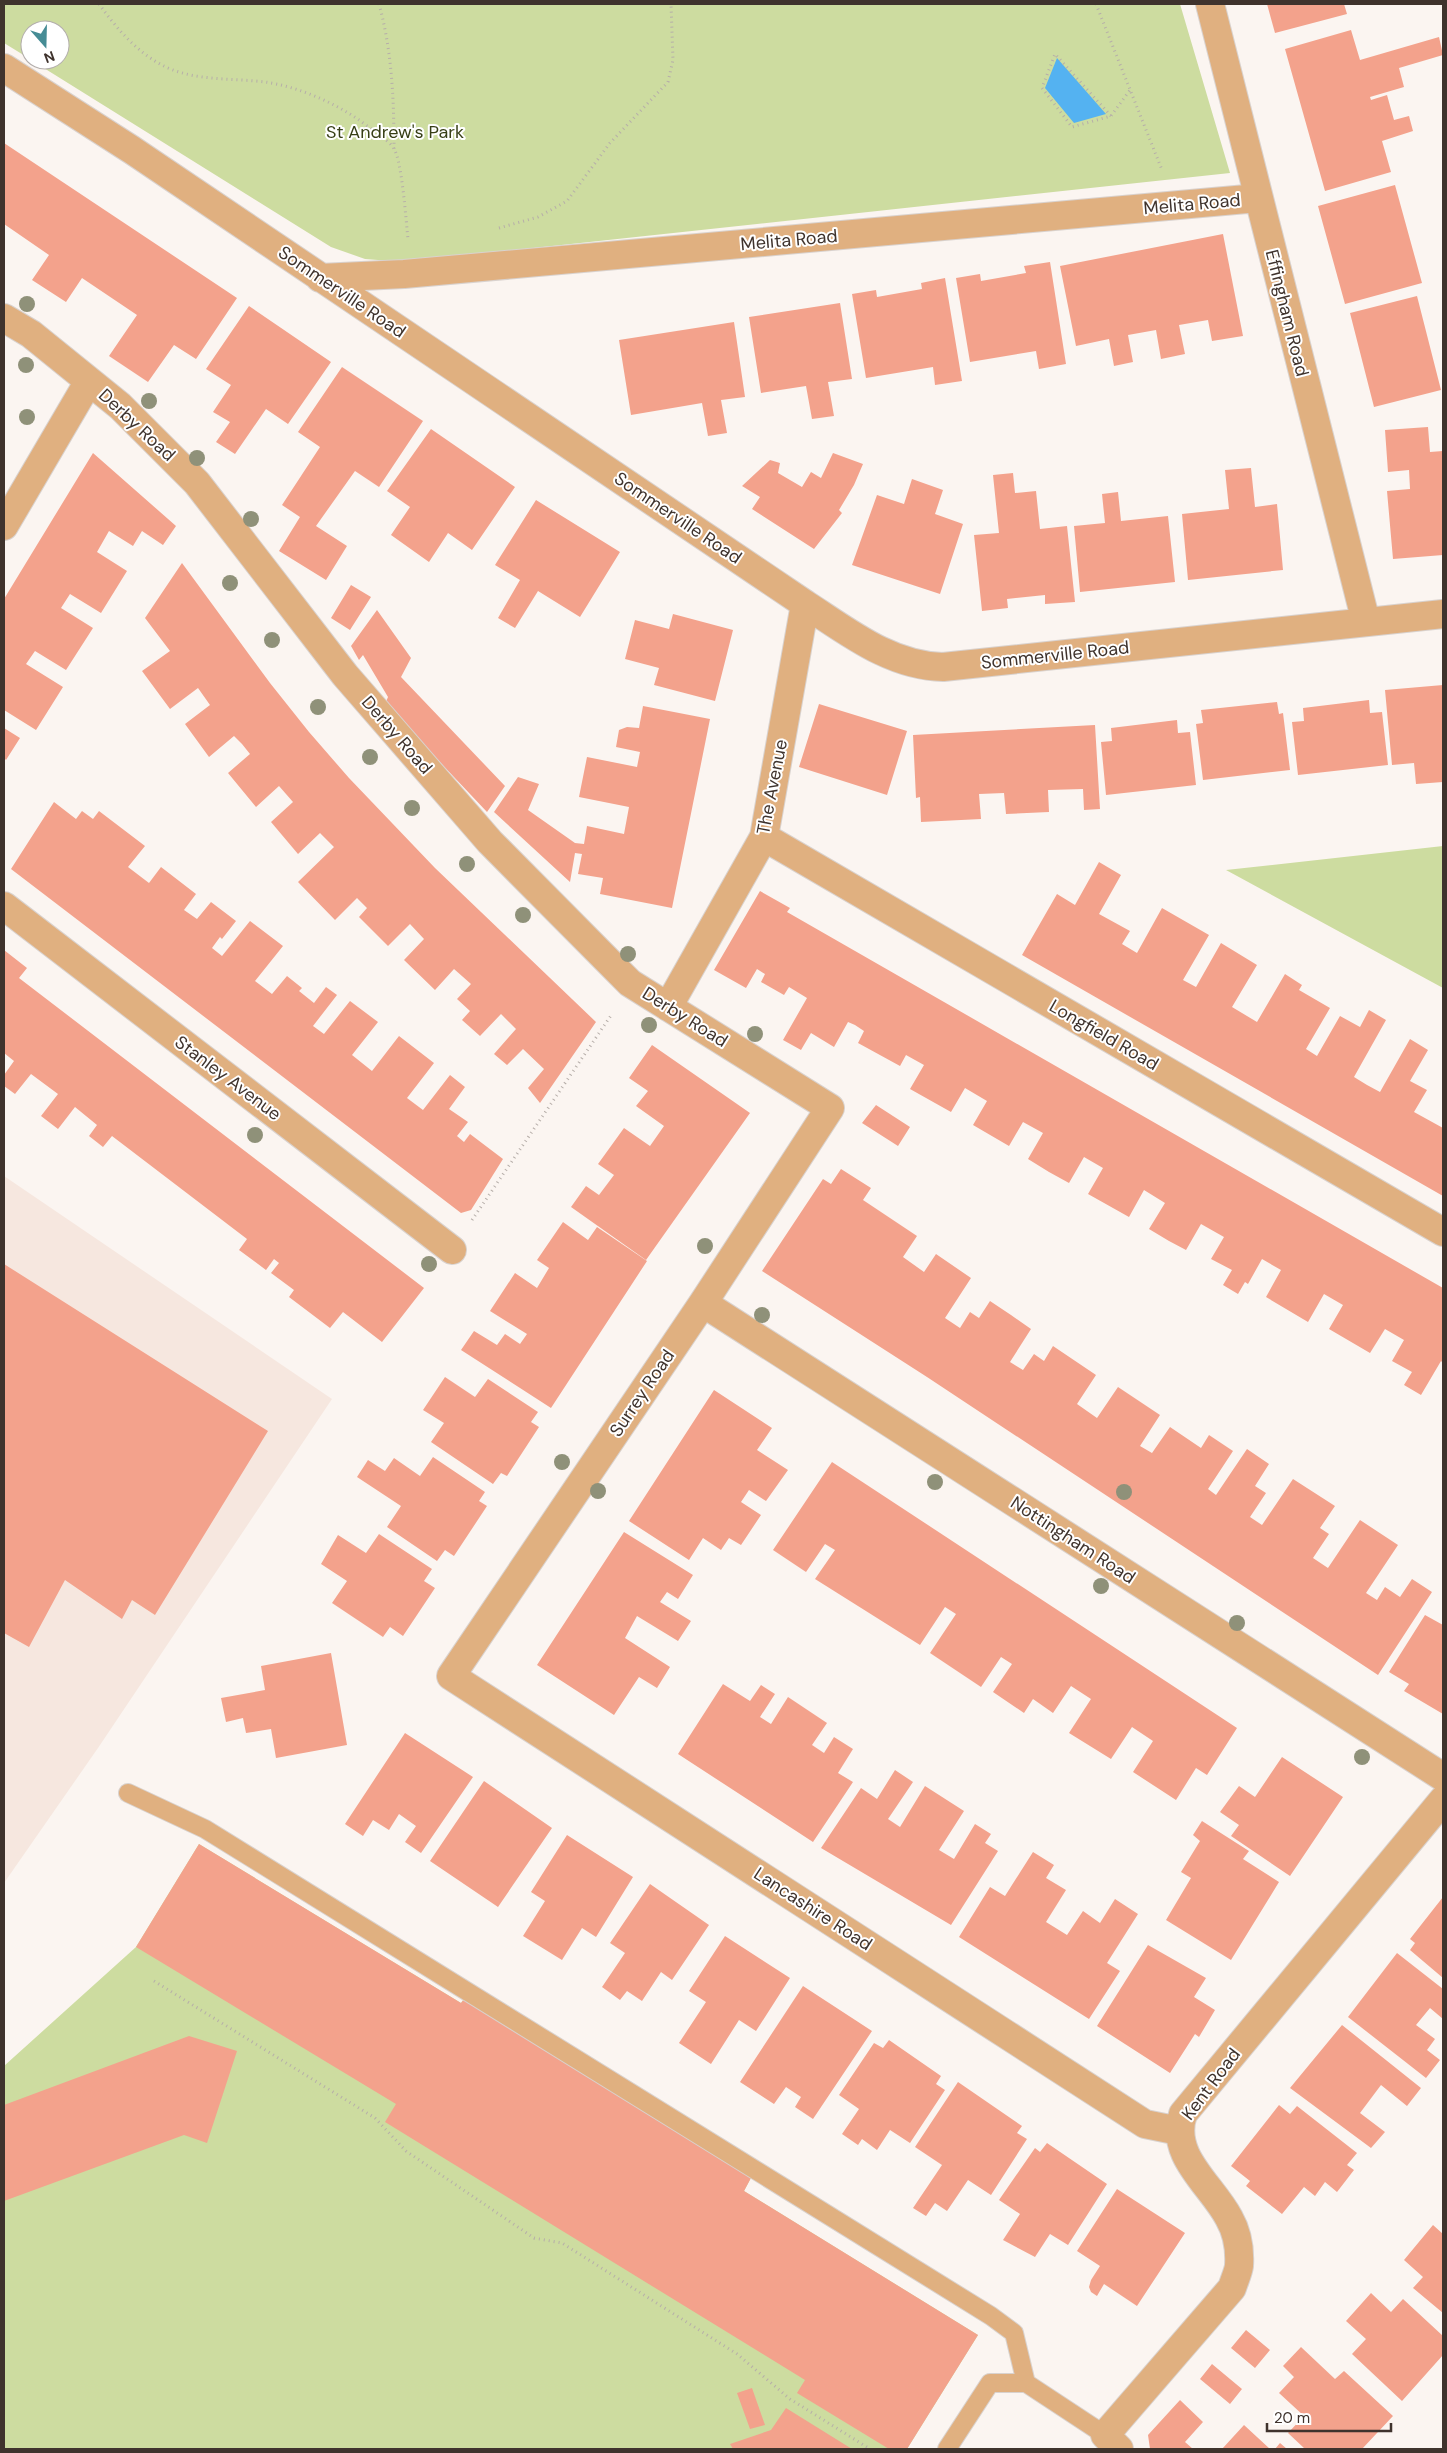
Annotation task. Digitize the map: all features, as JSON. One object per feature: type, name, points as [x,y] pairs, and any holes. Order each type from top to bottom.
[{"type":"street","name":"Effingham Road","points":[[1210,4],[1366,622]]},
{"type":"street","name":"Sommerville Road","points":[[4,68],[132,150],[805,604],[876,649],[926,666],[943,667],[1443,614]]},
{"type":"street","name":"Melita Road","points":[[320,278],[404,274],[1258,198]]},
{"type":"street","name":"Derby Road","points":[[4,318],[31,334],[120,406],[197,483],[345,675],[490,842],[630,983],[830,1108]]},
{"type":"street","points":[[4,526],[89,381]]},
{"type":"street","name":"The Avenue","points":[[668,1007],[764,837],[805,604]]},
{"type":"street","name":"Longfield Road","points":[[764,837],[1443,1232]]},
{"type":"street","name":"Stanley Avenue","points":[[4,906],[452,1250]]},
{"type":"street","name":"Surrey Road","points":[[451,1676],[703,1303],[830,1108]]},
{"type":"street","name":"Nottingham Road","points":[[703,1303],[1443,1777]]},
{"type":"street","name":"Lancashire Road","points":[[451,1676],[1145,2124],[1179,2131]]},
{"type":"street","name":"Kent Road","points":[[1112,2442],[1232,2288],[1239,2268],[1238,2247],[1230,2218],[1188,2160],[1180,2141],[1179,2131],[1183,2114],[1443,1800]]},
{"type":"lane","points":[[128,1793],[205,1829],[991,2316],[1014,2333],[1026,2383]]},
{"type":"lane","points":[[947,2449],[990,2383],[1026,2383],[1112,2442]]},
{"type":"path","points":[[99,4],[113,23],[137,48],[167,68],[192,76],[266,83],[294,89],[354,114],[394,149]]},
{"type":"path","points":[[379,4],[384,22],[394,91],[394,149],[402,185],[408,242],[418,240]]},
{"type":"path","points":[[495,228],[538,217],[567,201],[610,143],[668,82],[673,60],[671,4]]},
{"type":"path","points":[[1096,4],[1176,205]]},
{"type":"path","points":[[1111,116],[1055,54],[1042,88],[1072,127],[1111,116],[1130,90]]},
{"type":"path","points":[[452,1250],[612,1014],[630,983]]},
{"type":"path","points":[[154,1981],[375,2118],[406,2151],[534,2238],[562,2243],[737,2354],[790,2399],[870,2449]]},
{"type":"shaded area","points":[[4,1176],[332,1399],[98,1748],[4,1883]]},
{"type":"green space","name":"St Andrew's Park","points":[[4,4],[1180,4],[1230,173],[404,262],[365,259],[331,247],[47,70],[70,70],[70,20],[20,20],[20,53],[4,43]]},
{"type":"green space","points":[[1443,846],[1443,988],[1226,870]]},
{"type":"green space","points":[[199,1844],[461,2003],[464,1999],[752,2176],[744,2191],[978,2335],[907,2449],[4,2449],[4,2066],[136,1947]]},
{"type":"water","points":[[1057,58],[1106,114],[1074,123],[1045,88]]},
{"type":"building","points":[[1267,4],[1344,4],[1347,14],[1275,33]]},
{"type":"building","points":[[1351,30],[1360,60],[1439,37],[1443,55],[1399,68],[1404,87],[1370,97],[1371,100],[1387,95],[1394,120],[1409,116],[1413,131],[1382,141],[1391,172],[1325,191],[1285,49]]},
{"type":"building","points":[[4,143],[237,298],[196,359],[174,345],[148,382],[109,356],[137,315],[82,278],[66,302],[32,280],[49,255],[4,224]]},
{"type":"building","points":[[1395,185],[1422,283],[1345,304],[1318,206]]},
{"type":"building","points":[[1223,234],[1243,336],[1212,341],[1208,320],[1179,325],[1185,354],[1161,359],[1156,330],[1128,335],[1133,362],[1114,366],[1109,339],[1076,346],[1060,266]]},
{"type":"building","points":[[1050,262],[1066,364],[1039,369],[1036,351],[970,362],[956,278],[980,274],[981,281],[1026,273],[1024,266]]},
{"type":"building","points":[[945,278],[962,381],[935,385],[933,367],[866,378],[852,294],[876,290],[877,297],[922,289],[921,283]]},
{"type":"building","points":[[1417,296],[1441,390],[1374,407],[1350,313]]},
{"type":"building","points":[[840,303],[852,379],[828,382],[834,416],[812,419],[806,386],[761,393],[749,317]]},
{"type":"building","points":[[249,306],[331,362],[288,424],[266,409],[235,454],[216,442],[230,422],[213,412],[231,385],[206,369]]},
{"type":"building","points":[[734,322],[745,397],[721,400],[727,433],[708,436],[702,403],[631,415],[619,340]]},
{"type":"building","points":[[342,367],[423,421],[379,487],[355,471],[316,526],[347,546],[326,580],[279,551],[300,517],[282,505],[320,447],[298,432]]},
{"type":"building","points":[[1428,427],[1430,452],[1443,451],[1443,555],[1393,559],[1387,491],[1410,489],[1409,470],[1388,472],[1385,430]]},
{"type":"building","points":[[431,429],[515,487],[472,550],[448,533],[429,562],[391,535],[410,507],[387,491]]},
{"type":"building","points":[[93,453],[176,526],[163,545],[142,531],[133,546],[109,531],[97,552],[127,571],[101,613],[70,594],[61,608],[93,628],[66,670],[35,651],[26,664],[63,687],[36,730],[4,710],[4,599]]},
{"type":"building","points":[[833,453],[863,464],[854,485],[839,510],[842,513],[814,549],[752,509],[760,497],[742,486],[770,460],[780,463],[778,473],[802,487],[811,472],[821,478]]},
{"type":"building","points":[[1251,468],[1255,507],[1277,504],[1283,570],[1188,580],[1182,514],[1229,509],[1225,470]]},
{"type":"building","points":[[1013,473],[1015,493],[1036,491],[1040,529],[1067,526],[1075,602],[1045,604],[1045,595],[1007,599],[1008,608],[982,611],[974,535],[999,533],[993,475]]},
{"type":"building","points":[[912,479],[943,490],[935,514],[963,524],[940,594],[852,565],[877,495],[904,504]]},
{"type":"building","points":[[1118,492],[1121,521],[1168,516],[1175,582],[1080,592],[1074,526],[1105,523],[1102,494]]},
{"type":"building","points":[[536,500],[620,552],[580,617],[538,591],[515,628],[498,618],[520,580],[495,565]]},
{"type":"building","points":[[182,563],[270,683],[349,778],[435,868],[596,1022],[540,1103],[528,1088],[544,1069],[523,1049],[507,1065],[494,1054],[516,1029],[501,1014],[480,1036],[462,1020],[470,1011],[457,999],[471,984],[454,969],[435,990],[404,960],[424,939],[410,924],[388,946],[359,917],[367,908],[357,898],[335,920],[298,882],[334,847],[320,833],[298,854],[271,822],[293,802],[279,786],[256,807],[228,773],[250,754],[242,744],[234,736],[209,757],[185,724],[210,705],[198,688],[170,709],[142,671],[170,651],[145,618]]},
{"type":"building","points":[[351,585],[371,597],[350,630],[331,618]]},
{"type":"building","points":[[377,610],[411,658],[401,677],[505,786],[487,812],[385,704],[388,697],[363,655],[359,660],[351,646]]},
{"type":"building","points":[[673,614],[733,630],[715,701],[654,685],[659,668],[625,659],[635,620],[669,629]]},
{"type":"building","points":[[1443,685],[1443,782],[1416,784],[1414,763],[1392,765],[1385,690]]},
{"type":"building","points":[[1369,700],[1370,713],[1382,712],[1388,765],[1298,775],[1292,722],[1304,721],[1303,708]]},
{"type":"building","points":[[1277,702],[1279,714],[1283,713],[1290,770],[1203,780],[1196,724],[1203,723],[1201,710]]},
{"type":"building","points":[[819,704],[907,731],[887,795],[799,767]]},
{"type":"building","points":[[643,706],[710,719],[672,908],[600,894],[603,878],[578,874],[582,854],[575,853],[570,882],[494,812],[518,777],[539,784],[528,810],[575,843],[584,844],[587,826],[624,834],[629,807],[579,797],[587,757],[637,767],[640,752],[616,747],[619,730],[627,727],[639,728]]},
{"type":"building","points":[[1177,720],[1178,733],[1190,732],[1196,785],[1106,795],[1101,742],[1112,741],[1111,728]]},
{"type":"building","points":[[1095,725],[1100,809],[1084,810],[1083,789],[1048,790],[1049,812],[1006,814],[1004,793],[979,794],[981,819],[921,822],[920,797],[916,798],[913,735]]},
{"type":"building","points":[[4,728],[20,738],[6,760],[4,758]]},
{"type":"building","points":[[54,802],[76,819],[82,811],[93,819],[99,811],[145,846],[128,867],[149,883],[161,867],[196,894],[184,910],[197,919],[211,902],[236,921],[212,948],[222,956],[250,921],[283,946],[255,981],[272,994],[287,976],[302,988],[299,991],[314,1003],[326,987],[337,995],[313,1026],[324,1034],[350,1001],[378,1022],[352,1055],[372,1071],[399,1036],[434,1063],[407,1098],[423,1110],[450,1075],[465,1087],[449,1109],[468,1122],[457,1136],[464,1142],[470,1134],[503,1159],[471,1210],[461,1213],[11,869]]},
{"type":"building","points":[[1099,862],[1121,875],[1099,914],[1130,931],[1122,944],[1137,953],[1162,908],[1209,935],[1183,980],[1196,987],[1221,943],[1257,965],[1232,1007],[1257,1022],[1285,974],[1302,985],[1299,990],[1330,1008],[1306,1049],[1317,1056],[1340,1016],[1360,1027],[1369,1010],[1386,1020],[1354,1077],[1380,1092],[1410,1039],[1428,1050],[1410,1081],[1427,1090],[1414,1112],[1443,1128],[1443,1196],[1022,955],[1057,894],[1075,905]]},
{"type":"building","points":[[760,891],[790,908],[787,912],[1443,1288],[1443,1363],[1441,1361],[1421,1395],[1404,1385],[1412,1372],[1392,1361],[1404,1340],[1385,1329],[1370,1353],[1329,1329],[1343,1305],[1324,1294],[1308,1322],[1266,1297],[1281,1270],[1262,1259],[1248,1284],[1245,1282],[1238,1294],[1223,1285],[1232,1270],[1211,1259],[1224,1237],[1201,1224],[1186,1250],[1169,1241],[1149,1229],[1165,1203],[1144,1190],[1129,1217],[1088,1194],[1103,1168],[1084,1157],[1069,1183],[1049,1172],[1028,1159],[1043,1133],[1023,1122],[1009,1146],[973,1125],[987,1101],[965,1088],[951,1112],[910,1089],[924,1065],[906,1055],[900,1066],[858,1043],[864,1031],[855,1025],[848,1022],[834,1047],[811,1033],[801,1050],[783,1040],[807,998],[789,987],[784,995],[761,982],[765,974],[757,969],[746,988],[714,970]]},
{"type":"building","points":[[4,950],[27,968],[19,978],[424,1288],[382,1342],[343,1312],[330,1328],[289,1297],[294,1290],[271,1273],[279,1263],[274,1259],[266,1270],[239,1250],[247,1239],[112,1136],[103,1147],[89,1136],[97,1125],[75,1107],[58,1129],[41,1116],[58,1094],[31,1074],[15,1094],[4,1086],[4,1075],[14,1061],[4,1053]]},
{"type":"building","points":[[652,1045],[750,1113],[646,1260],[571,1207],[586,1186],[599,1195],[614,1175],[598,1164],[624,1128],[650,1146],[664,1126],[636,1106],[648,1091],[629,1078]]},
{"type":"building","points":[[876,1105],[910,1127],[898,1146],[862,1123]]},
{"type":"building","points":[[841,1169],[871,1188],[863,1200],[917,1236],[903,1257],[924,1272],[936,1254],[971,1278],[945,1318],[960,1328],[970,1312],[979,1318],[990,1301],[1031,1329],[1010,1362],[1023,1370],[1034,1354],[1044,1361],[1053,1346],[1096,1375],[1077,1404],[1097,1418],[1118,1387],[1160,1415],[1140,1446],[1152,1453],[1170,1427],[1201,1448],[1209,1435],[1233,1451],[1208,1489],[1216,1495],[1247,1449],[1269,1464],[1255,1486],[1266,1493],[1250,1517],[1262,1525],[1293,1479],[1335,1506],[1320,1528],[1329,1534],[1313,1558],[1328,1568],[1360,1520],[1398,1545],[1366,1593],[1377,1600],[1385,1587],[1400,1597],[1412,1579],[1432,1592],[1378,1675],[927,1377],[762,1271],[823,1179],[831,1184]]},
{"type":"building","points":[[563,1222],[588,1240],[597,1227],[647,1261],[551,1408],[461,1350],[474,1331],[497,1345],[505,1334],[520,1344],[527,1334],[490,1311],[515,1273],[537,1288],[549,1268],[537,1260]]},
{"type":"building","points":[[4,1264],[268,1431],[155,1615],[132,1600],[122,1619],[65,1580],[29,1647],[4,1633]]},
{"type":"building","points":[[445,1377],[475,1397],[488,1379],[538,1412],[531,1422],[539,1427],[507,1476],[501,1473],[493,1484],[431,1442],[444,1423],[423,1410]]},
{"type":"building","points":[[714,1390],[772,1428],[757,1450],[788,1470],[766,1501],[749,1490],[741,1502],[761,1515],[741,1545],[729,1538],[721,1550],[703,1538],[689,1560],[629,1521]]},
{"type":"building","points":[[433,1457],[485,1492],[479,1501],[487,1506],[454,1556],[445,1550],[437,1561],[387,1527],[401,1506],[357,1477],[368,1460],[385,1471],[394,1458],[420,1476]]},
{"type":"building","points":[[832,1462],[1237,1728],[1207,1775],[1196,1768],[1176,1800],[1133,1772],[1153,1741],[1132,1727],[1111,1759],[1069,1733],[1091,1699],[1071,1686],[1053,1713],[1033,1699],[1024,1713],[993,1692],[1012,1664],[1001,1657],[981,1687],[930,1653],[956,1614],[945,1607],[920,1645],[815,1579],[835,1550],[825,1544],[806,1572],[773,1550]]},
{"type":"building","points":[[624,1532],[693,1575],[678,1599],[667,1592],[660,1602],[691,1621],[678,1641],[637,1616],[625,1638],[670,1667],[657,1688],[639,1677],[614,1715],[537,1665]]},
{"type":"building","points":[[379,1534],[432,1569],[424,1581],[435,1588],[403,1636],[390,1627],[383,1637],[332,1603],[347,1581],[321,1564],[338,1535],[366,1553]]},
{"type":"building","points":[[1425,1615],[1443,1625],[1443,1714],[1404,1691],[1409,1684],[1389,1672]]},
{"type":"building","points":[[331,1653],[347,1745],[276,1758],[271,1729],[246,1733],[243,1718],[226,1722],[221,1698],[265,1690],[261,1666]]},
{"type":"building","points":[[723,1684],[750,1701],[761,1685],[775,1694],[760,1717],[771,1724],[788,1697],[827,1723],[812,1745],[824,1753],[834,1737],[853,1749],[838,1773],[853,1782],[813,1842],[678,1754]]},
{"type":"building","points":[[405,1733],[473,1777],[421,1853],[405,1842],[416,1826],[399,1814],[389,1830],[373,1820],[363,1836],[345,1824]]},
{"type":"building","points":[[1282,1757],[1343,1797],[1290,1876],[1231,1836],[1239,1825],[1220,1812],[1239,1786],[1255,1797]]},
{"type":"building","points":[[895,1770],[913,1782],[888,1819],[900,1827],[925,1786],[964,1811],[939,1850],[954,1859],[975,1824],[991,1834],[985,1843],[998,1851],[951,1925],[821,1848],[861,1788],[877,1799]]},
{"type":"building","points":[[484,1781],[552,1828],[498,1907],[430,1861]]},
{"type":"building","points":[[1202,1821],[1249,1851],[1243,1859],[1279,1882],[1231,1960],[1166,1920],[1191,1878],[1181,1872],[1200,1841],[1193,1835]]},
{"type":"building","points":[[567,1835],[633,1877],[596,1937],[582,1928],[562,1960],[523,1936],[545,1901],[531,1892]]},
{"type":"building","points":[[199,1844],[461,2003],[464,1999],[752,2176],[744,2191],[978,2335],[907,2449],[889,2449],[797,2393],[805,2380],[385,2122],[396,2104],[136,1947]]},
{"type":"building","points":[[1033,1852],[1054,1865],[1046,1878],[1066,1890],[1046,1922],[1067,1935],[1083,1911],[1100,1923],[1115,1899],[1138,1914],[1107,1963],[1120,1971],[1089,2019],[959,1937],[990,1887],[1005,1896]]},
{"type":"building","points":[[650,1884],[709,1925],[672,1980],[661,1972],[642,2001],[627,1991],[620,2000],[602,1987],[625,1953],[610,1943]]},
{"type":"building","points":[[1443,1897],[1443,1978],[1410,1950],[1415,1943],[1410,1939]]},
{"type":"building","points":[[725,1936],[790,1978],[756,2031],[739,2020],[711,2064],[679,2043],[706,2002],[689,1991]]},
{"type":"building","points":[[1148,1945],[1206,1978],[1194,1997],[1215,2010],[1199,2037],[1195,2034],[1170,2073],[1097,2026]]},
{"type":"building","points":[[1397,1953],[1443,1989],[1443,2019],[1430,2008],[1416,2025],[1435,2039],[1427,2050],[1440,2060],[1426,2078],[1348,2017]]},
{"type":"building","points":[[803,1986],[872,2031],[813,2119],[795,2107],[801,2097],[786,2087],[774,2104],[740,2082]]},
{"type":"building","points":[[1342,2025],[1421,2088],[1407,2106],[1381,2085],[1360,2113],[1385,2132],[1371,2148],[1290,2088]]},
{"type":"building","points":[[189,2036],[237,2051],[207,2143],[184,2135],[4,2201],[4,2105]]},
{"type":"building","points":[[889,2040],[941,2076],[936,2084],[945,2090],[910,2143],[890,2130],[877,2150],[862,2139],[858,2145],[842,2134],[859,2109],[839,2095],[874,2043],[883,2048]]},
{"type":"building","points":[[958,2082],[1022,2126],[1017,2133],[1027,2139],[991,2195],[968,2180],[947,2211],[935,2203],[926,2216],[913,2208],[942,2165],[915,2147]]},
{"type":"building","points":[[1279,2105],[1290,2114],[1297,2106],[1357,2153],[1347,2165],[1354,2170],[1337,2192],[1325,2182],[1315,2196],[1304,2187],[1282,2214],[1246,2186],[1250,2181],[1231,2166]]},
{"type":"building","points":[[1047,2143],[1107,2184],[1068,2245],[1050,2234],[1035,2257],[1003,2240],[1020,2214],[999,2200],[1035,2148],[1040,2152]]},
{"type":"building","points":[[1117,2189],[1185,2233],[1137,2306],[1104,2284],[1097,2296],[1091,2292],[1089,2287],[1091,2280],[1100,2266],[1077,2251]]},
{"type":"building","points":[[1433,2225],[1443,2234],[1443,2313],[1413,2288],[1423,2277],[1404,2260]]},
{"type":"building","points":[[1371,2293],[1391,2312],[1403,2299],[1443,2336],[1443,2355],[1402,2401],[1352,2354],[1366,2339],[1346,2321]]},
{"type":"building","points":[[1246,2330],[1270,2350],[1255,2368],[1231,2348]]},
{"type":"building","points":[[1301,2347],[1335,2379],[1344,2371],[1393,2416],[1362,2449],[1305,2449],[1288,2433],[1304,2416],[1279,2393],[1294,2377],[1283,2366]]},
{"type":"building","points":[[1212,2364],[1242,2389],[1230,2404],[1200,2379]]},
{"type":"building","points":[[752,2388],[765,2425],[750,2429],[737,2393]]},
{"type":"building","points":[[1180,2400],[1203,2422],[1185,2442],[1193,2449],[1150,2449],[1148,2435]]},
{"type":"building","points":[[786,2408],[852,2449],[733,2449],[730,2444],[771,2430]]},
{"type":"building","points":[[1244,2425],[1270,2449],[1222,2449]]},
{"type":"building","points":[[1280,2443],[1287,2449],[1275,2449]]}]
